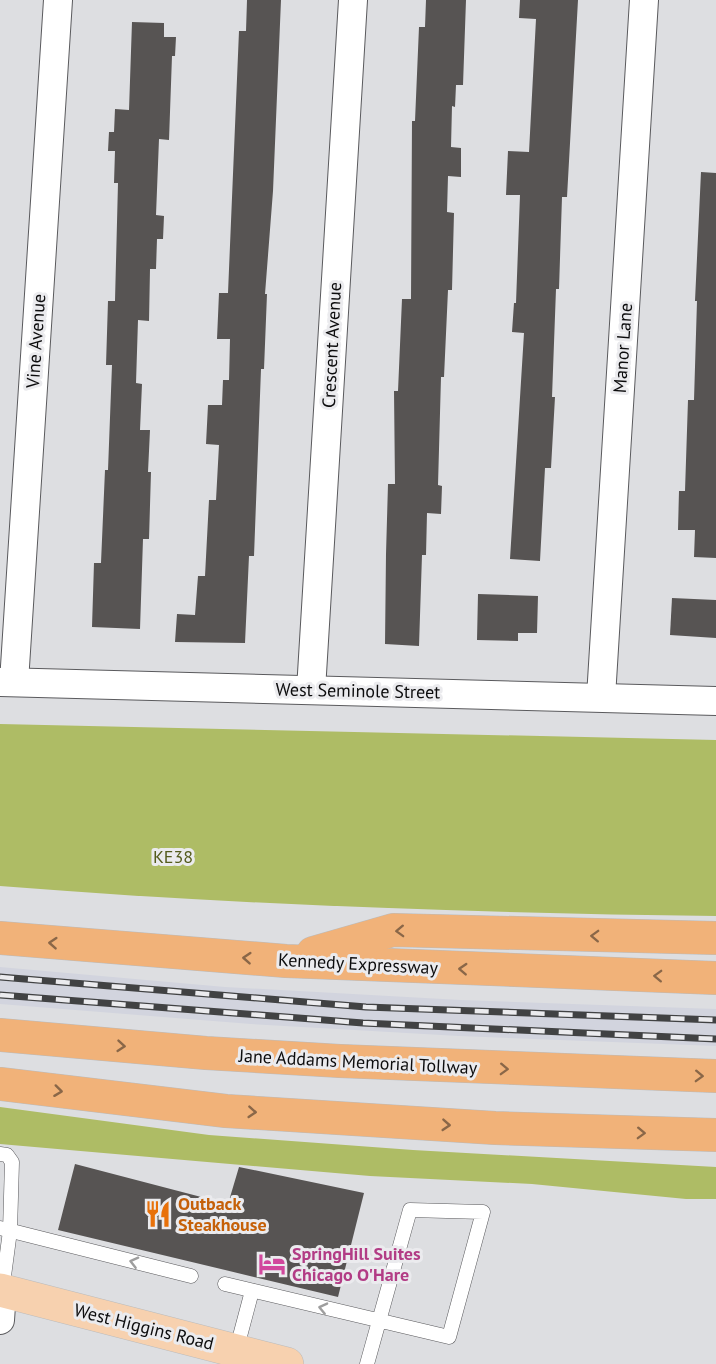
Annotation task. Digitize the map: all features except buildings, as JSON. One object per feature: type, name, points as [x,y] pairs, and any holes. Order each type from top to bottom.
[{"type":"highway","points":[[286,961],[393,930],[716,938]]},
{"type":"highway","name":"Kennedy Expressway","points":[[0,938],[286,961],[716,978]]},
{"type":"highway","name":"Jane Addams Memorial Tollway","points":[[0,1035],[329,1061],[716,1076]]},
{"type":"highway","points":[[0,1084],[226,1111],[495,1128],[716,1135]]},
{"type":"main road","name":"West Higgins Road","points":[[1,1301],[287,1364]]},
{"type":"street","name":"Vine Avenue","points":[[7,682],[58,0]]},
{"type":"street","name":"Crescent Avenue","points":[[311,690],[352,0]]},
{"type":"street","name":"Manor Lane","points":[[601,697],[645,0]]},
{"type":"street","name":"West Seminole Street","points":[[7,682],[716,701]]},
{"type":"lane","points":[[0,1154],[7,1155],[12,1162],[1,1301]]},
{"type":"lane","points":[[225,1284],[380,1322],[449,1337],[483,1212],[410,1210],[380,1322],[367,1364]]},
{"type":"lane","points":[[5,1229],[190,1276]]},
{"type":"lane","points":[[236,1351],[252,1291]]},
{"type":"shaded area","points":[[0,967],[225,987],[461,1000],[716,1009],[716,1046],[459,1036],[251,1024],[0,1004]]},
{"type":"green space","name":"KE38","points":[[0,724],[716,740],[716,916],[358,907],[0,886]]},
{"type":"green space","points":[[0,1107],[209,1135],[413,1150],[716,1167],[716,1199],[686,1199],[532,1184],[370,1176],[0,1144]]},
{"type":"railway","points":[[0,977],[366,1007],[716,1020]]},
{"type":"railway","points":[[0,995],[363,1023],[716,1039]]},
{"type":"place","name":"Outback Steakhouse","points":[[158,1214]]},
{"type":"place","name":"SpringHill Suites Chicago O'Hare","points":[[272,1264]]}]
